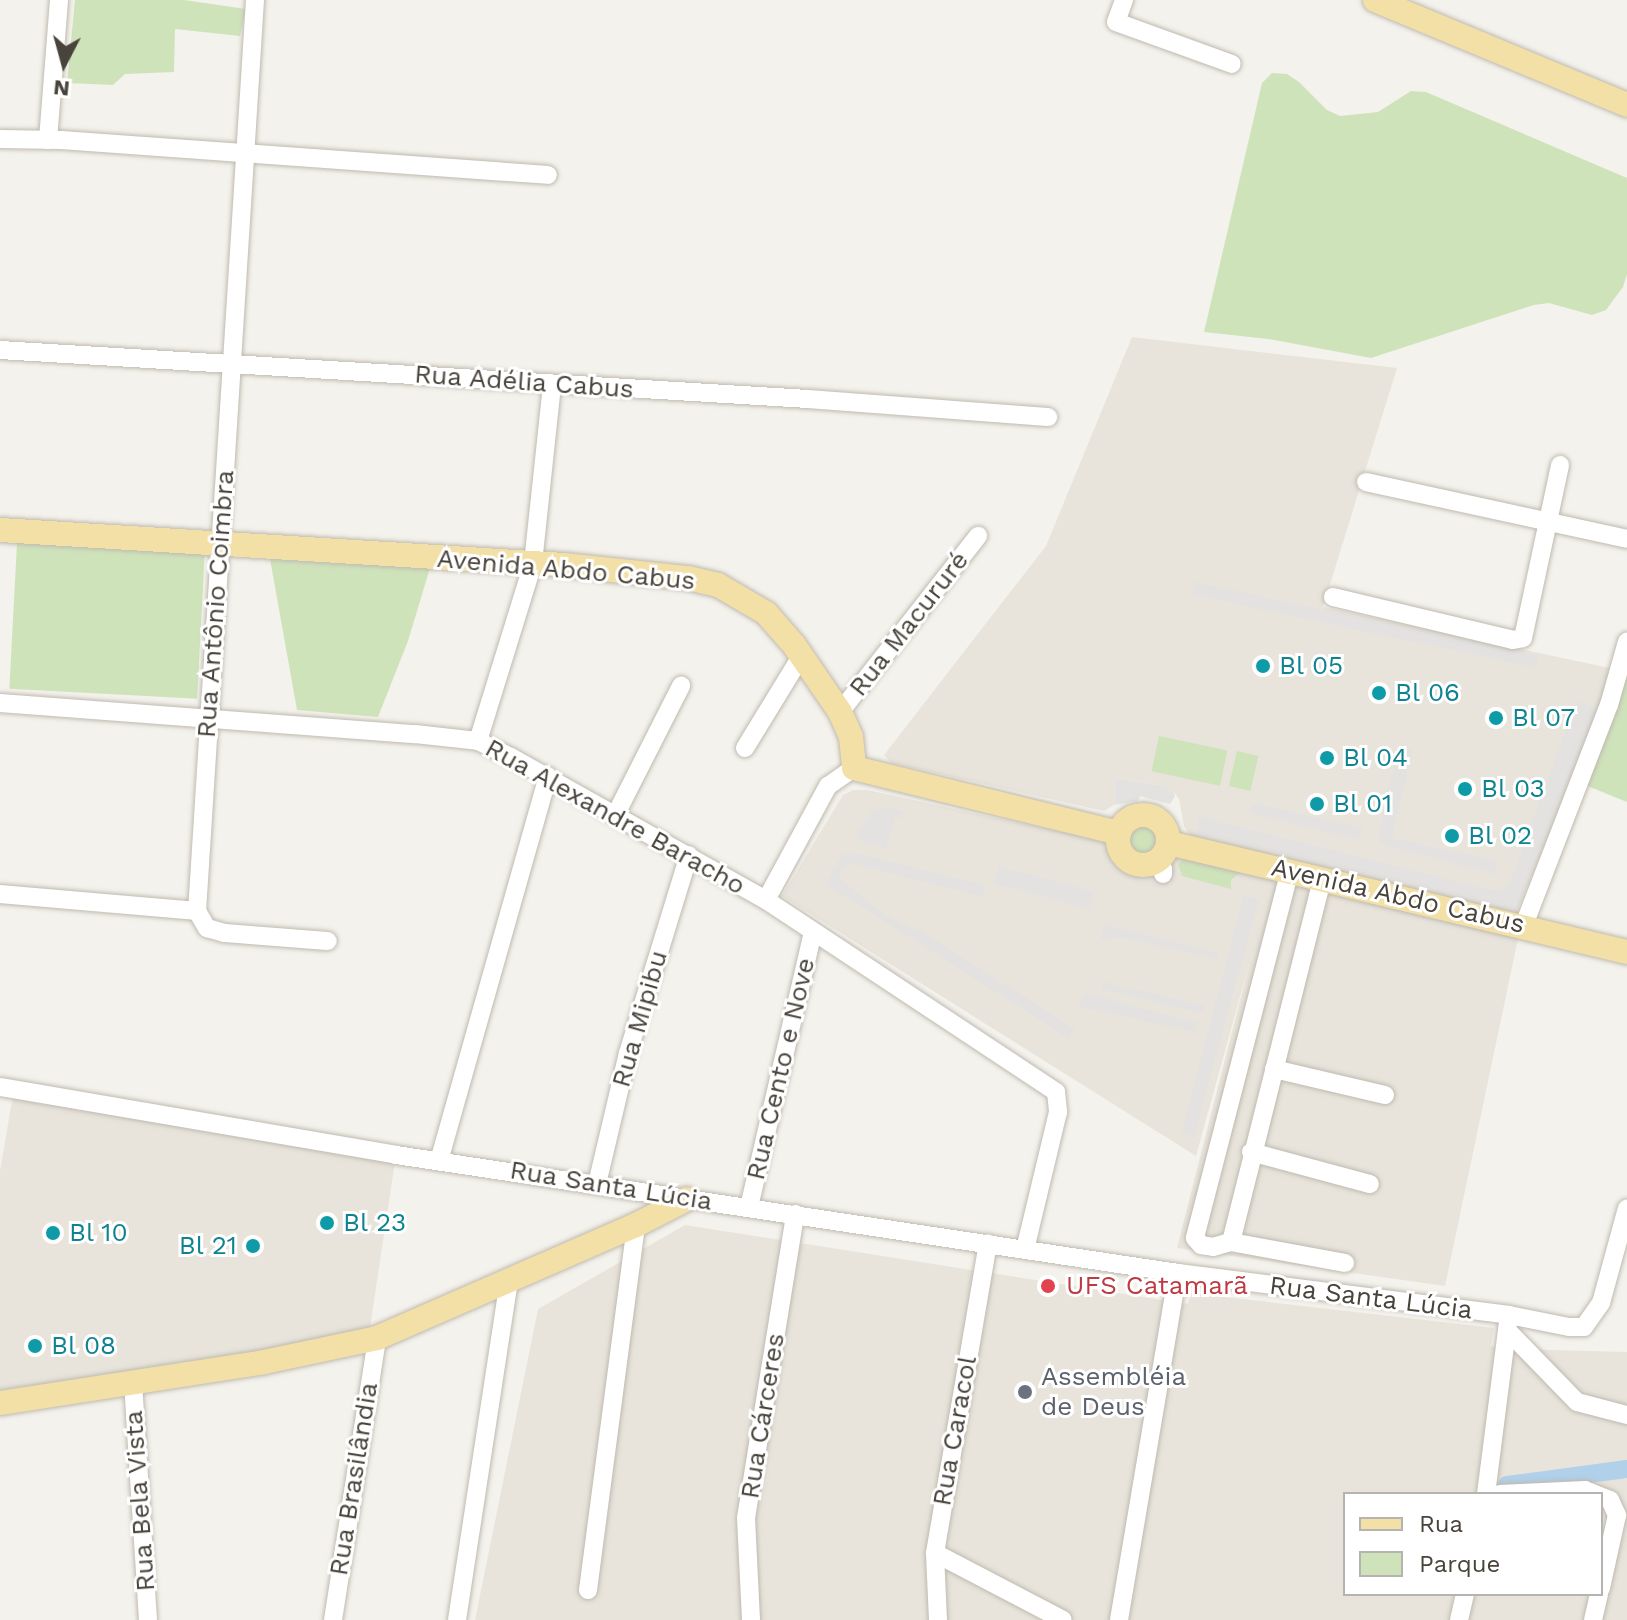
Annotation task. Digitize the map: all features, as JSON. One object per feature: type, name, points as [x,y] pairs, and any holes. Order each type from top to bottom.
[{"type":"main road","points":[[1375,0],[1418,8],[1627,105]]},
{"type":"main road","name":"Avenida Abdo Cabus","points":[[0,530],[533,563],[657,574],[718,585],[766,613],[802,655],[840,712],[851,737],[854,768]]},
{"type":"main road","points":[[854,768],[1119,833]]},
{"type":"main road","points":[[1144,815],[1160,821],[1162,860],[1138,865],[1124,857],[1118,841],[1119,833],[1128,820],[1144,815]]},
{"type":"main road","name":"Avenida Abdo Cabus","points":[[1162,860],[1290,870],[1627,952]]},
{"type":"main road","points":[[0,1403],[133,1382],[262,1369],[377,1338],[636,1225],[687,1199]]},
{"type":"street","points":[[48,140],[59,0]]},
{"type":"street","name":"Rua Antônio Coimbra","points":[[197,911],[255,0]]},
{"type":"street","points":[[1124,0],[1116,22],[1232,64]]},
{"type":"street","points":[[0,139],[548,175]]},
{"type":"street","name":"Rua Adélia Cabus","points":[[0,350],[230,362],[1048,417]]},
{"type":"street","points":[[478,741],[533,563],[552,385]]},
{"type":"street","points":[[1333,597],[1513,640],[1523,638],[1560,465]]},
{"type":"street","points":[[1366,482],[1627,539]]},
{"type":"street","name":"Rua Macururé","points":[[840,712],[978,536]]},
{"type":"street","points":[[1524,925],[1609,705],[1627,642]]},
{"type":"street","points":[[745,748],[802,655]]},
{"type":"street","points":[[616,814],[681,686]]},
{"type":"street","name":"Rua Alexandre Baracho","points":[[0,703],[478,741],[548,776],[766,900],[1056,1092],[1058,1112],[1025,1249]]},
{"type":"street","points":[[766,900],[828,786],[854,768]]},
{"type":"street","points":[[439,1161],[548,776]]},
{"type":"street","name":"Rua Mipibu","points":[[597,1184],[628,1053],[689,855]]},
{"type":"street","points":[[1290,870],[1195,1231],[1201,1245],[1223,1247],[1231,1242],[1345,1263]]},
{"type":"street","points":[[1231,1242],[1251,1152],[1323,877]]},
{"type":"street","points":[[0,894],[197,911],[207,928],[224,933],[328,941]]},
{"type":"street","name":"Rua Cento e Nove","points":[[749,1207],[813,932]]},
{"type":"street","points":[[1274,1069],[1385,1095]]},
{"type":"street","name":"Rua Santa Lúcia","points":[[0,1088],[687,1199],[1508,1322],[1569,1327],[1584,1327],[1601,1303],[1627,1208]]},
{"type":"street","points":[[1251,1152],[1370,1184]]},
{"type":"street","name":"Rua Cárceres","points":[[751,1620],[746,1518],[795,1214]]},
{"type":"street","points":[[588,1590],[636,1225]]},
{"type":"street","name":"Rua Caracol","points":[[938,1620],[935,1553],[988,1244]]},
{"type":"street","points":[[1119,1620],[1178,1273]]},
{"type":"street","points":[[457,1620],[509,1280]]},
{"type":"street","points":[[1508,1322],[1577,1402],[1627,1415]]},
{"type":"street","points":[[1486,1492],[1508,1322]]},
{"type":"street","name":"Rua Brasilândia","points":[[333,1620],[377,1338]]},
{"type":"street","name":"Rua Bela Vista","points":[[133,1382],[148,1620]]},
{"type":"street","points":[[1542,1492],[1590,1492]]},
{"type":"street","points":[[1603,1497],[1610,1500],[1617,1515],[1603,1580]]},
{"type":"street","points":[[935,1553],[1063,1620]]},
{"type":"street","points":[[1459,1620],[1465,1596]]},
{"type":"street","points":[[1593,1620],[1599,1596]]},
{"type":"shaded area","points":[[1132,337],[1397,368],[1323,607],[1619,670],[1517,911],[1519,915],[1190,835],[1184,826],[1179,799],[1173,791],[1157,785],[1116,778],[1114,805],[1104,811],[891,763],[884,755],[1046,546]]},
{"type":"shaded area","points":[[1194,582],[1538,655],[1536,668],[1191,595]]},
{"type":"shaded area","points":[[1577,700],[1597,708],[1516,911],[1197,833],[1199,816],[1489,890],[1502,889],[1510,882]]},
{"type":"shaded area","points":[[1398,747],[1413,750],[1392,838],[1497,860],[1495,874],[1381,845],[1378,835]]},
{"type":"shaded area","points":[[1116,778],[1157,785],[1173,791],[1175,796],[1170,804],[1140,796],[1138,801],[1114,805]]},
{"type":"shaded area","points":[[853,790],[867,790],[1103,841],[1117,864],[1137,873],[1160,871],[1178,856],[1519,934],[1445,1286],[1177,1248],[1251,957],[1196,1156],[782,896],[843,795]]},
{"type":"shaded area","points":[[1253,803],[1362,828],[1359,840],[1251,813]]},
{"type":"shaded area","points":[[882,807],[904,811],[901,818],[894,818],[886,849],[854,838],[873,810]]},
{"type":"shaded area","points":[[853,852],[986,885],[983,897],[850,863],[838,877],[885,915],[926,934],[1075,1029],[1068,1038],[825,884],[843,853],[852,855]]},
{"type":"shaded area","points":[[998,866],[1094,892],[1089,909],[993,883]]},
{"type":"shaded area","points":[[1243,896],[1259,900],[1194,1137],[1182,1132]]},
{"type":"shaded area","points":[[1104,924],[1219,953],[1217,960],[1127,938],[1101,940]]},
{"type":"shaded area","points":[[1103,982],[1204,1005],[1202,1014],[1101,989]]},
{"type":"shaded area","points":[[1087,993],[1197,1023],[1195,1032],[1080,1007],[1081,996],[1086,997]]},
{"type":"shaded area","points":[[14,1089],[396,1155],[369,1334],[0,1397],[0,1171]]},
{"type":"shaded area","points":[[685,1225],[1188,1304],[1191,1293],[1494,1328],[1491,1346],[1510,1349],[1627,1352],[1627,1620],[475,1620],[538,1309]]},
{"type":"green space","points":[[75,0],[184,0],[246,9],[240,36],[175,29],[174,72],[125,74],[113,85],[67,83]]},
{"type":"green space","points":[[1272,73],[1287,74],[1327,110],[1340,116],[1378,112],[1411,91],[1426,92],[1627,178],[1627,274],[1623,287],[1606,310],[1592,315],[1549,303],[1534,305],[1371,358],[1268,339],[1204,332],[1262,83]]},
{"type":"green space","points":[[17,543],[205,553],[197,699],[9,689]]},
{"type":"green space","points":[[270,559],[430,568],[408,641],[378,717],[297,710]]},
{"type":"green space","points":[[1627,669],[1627,802],[1585,785]]},
{"type":"green space","points":[[1159,736],[1227,751],[1220,786],[1152,771]]},
{"type":"green space","points":[[1237,751],[1258,756],[1250,791],[1229,786]]},
{"type":"green space","points":[[1143,822],[1157,827],[1162,841],[1157,855],[1143,860],[1129,855],[1124,841],[1129,827]]},
{"type":"green space","points":[[1185,858],[1244,869],[1231,880],[1231,889],[1182,876],[1178,864]]},
{"type":"waterway","points":[[1507,1485],[1627,1469]]},
{"type":"place","name":"Bl 05","points":[[1263,666]]},
{"type":"place","name":"Bl 06","points":[[1379,693]]},
{"type":"place","name":"Bl 07","points":[[1496,718]]},
{"type":"place","name":"Bl 04","points":[[1327,758]]},
{"type":"place","name":"Bl 03","points":[[1465,789]]},
{"type":"place","name":"Bl 01","points":[[1317,804]]},
{"type":"place","name":"Bl 02","points":[[1452,836]]},
{"type":"place","name":"Bl 23","points":[[327,1223]]},
{"type":"place","name":"Bl 10","points":[[53,1233]]},
{"type":"place","name":"Bl 21","points":[[253,1246]]},
{"type":"place","name":"UFS Catamarã","points":[[1048,1286]]},
{"type":"place","name":"Bl 08","points":[[35,1346]]},
{"type":"place","name":"Assembléia de Deus","points":[[1025,1392]]}]
